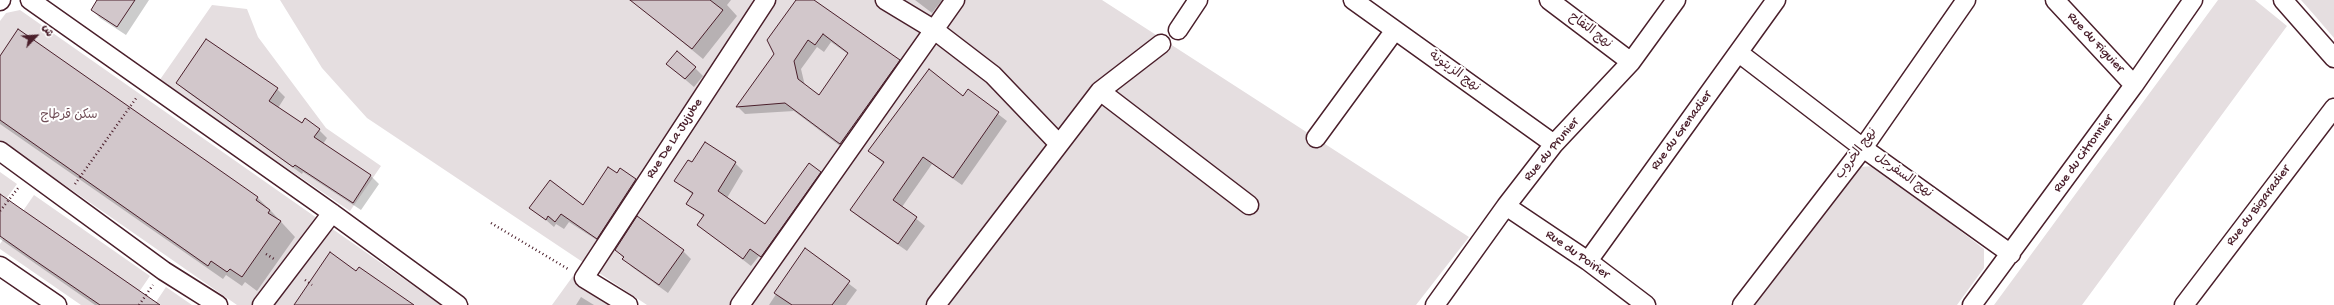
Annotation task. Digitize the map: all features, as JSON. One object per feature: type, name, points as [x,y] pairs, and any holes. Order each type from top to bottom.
[{"type":"street","points":[[30,0],[332,213],[458,305]]},
{"type":"street","name":"Rue De La Jujube","points":[[584,278],[766,0]]},
{"type":"street","points":[[885,0],[933,29],[993,76],[1059,144]]},
{"type":"street","points":[[740,305],[933,29],[955,0]]},
{"type":"street","points":[[1178,30],[1198,0]]},
{"type":"street","name":"نهج الزيتونة","points":[[1353,0],[1554,144]]},
{"type":"street","name":"نهج التفاح","points":[[1549,0],[1631,62]]},
{"type":"street","name":"Rue du Prunier","points":[[1436,305],[1506,206],[1554,144],[1631,62],[1676,0]]},
{"type":"street","name":"Rue du Grenadier","points":[[1588,261],[1776,0]]},
{"type":"street","name":"نهج الخروب","points":[[1742,305],[1862,148],[1966,0]]},
{"type":"street","name":"Rue du Figuier","points":[[2055,0],[2134,85]]},
{"type":"street","name":"Rue du Citronnier","points":[[1972,305],[2012,254],[2134,85],[2193,0]]},
{"type":"street","points":[[2283,0],[2334,58]]},
{"type":"street","points":[[1316,138],[1395,30]]},
{"type":"street","points":[[936,305],[1100,91],[1161,44]]},
{"type":"street","name":"نهج السفرجل","points":[[1739,53],[1862,148],[2012,254]]},
{"type":"street","points":[[1100,91],[1249,205]]},
{"type":"street","name":"Rue du Bigaradier","points":[[2184,305],[2334,108]]},
{"type":"street","points":[[0,151],[164,270],[218,305]]},
{"type":"street","name":"Rue du Poirier","points":[[1506,206],[1588,261],[1646,305]]},
{"type":"street","points":[[262,305],[332,213]]},
{"type":"street","points":[[0,266],[57,305]]},
{"type":"street","points":[[584,278],[628,305]]},
{"type":"path","points":[[66,198],[146,83]]},
{"type":"path","points":[[0,211],[30,172]]},
{"type":"path","points":[[491,223],[584,278]]},
{"type":"path","points":[[139,305],[164,270]]},
{"type":"green space","points":[[280,0],[1102,0],[1469,237],[1416,305],[647,305],[367,118],[322,68]]},
{"type":"green space","points":[[2218,0],[2255,0],[2287,26],[2082,305],[1994,305]]},
{"type":"green space","points":[[2301,0],[2334,0],[2334,38],[2316,17]]},
{"type":"green space","points":[[212,5],[247,9],[258,37],[326,128],[381,166],[350,211],[159,81]]},
{"type":"green space","name":"سكن قرطاج","points":[[20,10],[441,305],[237,305],[0,140],[0,21],[6,13]]},
{"type":"green space","points":[[1875,166],[1984,249],[1984,268],[1957,305],[1753,305],[1859,167]]},
{"type":"green space","points":[[0,172],[17,184],[0,207]]},
{"type":"green space","points":[[34,195],[150,276],[130,305],[81,305],[0,249],[0,244]]},
{"type":"green space","points":[[573,276],[613,305],[552,305]]},
{"type":"green space","points":[[166,287],[192,305],[154,305]]},
{"type":"building","points":[[97,0],[135,0],[117,27],[91,10]]},
{"type":"building","points":[[630,0],[710,0],[723,10],[692,49]]},
{"type":"building","points":[[796,0],[814,0],[900,60],[840,144],[785,103],[736,107],[774,54],[767,40]],"holes":[[[823,34],[848,53],[819,95],[798,79],[794,61],[808,40],[815,45]]]},
{"type":"building","points":[[18,29],[258,197],[256,200],[270,210],[268,213],[281,221],[242,277],[230,269],[227,272],[211,261],[208,266],[0,120],[0,56]]},
{"type":"building","points":[[206,39],[278,88],[269,101],[302,123],[305,118],[320,129],[314,137],[371,175],[353,203],[295,165],[293,167],[176,83]]},
{"type":"building","points":[[677,51],[696,67],[685,79],[666,64]]},
{"type":"building","points":[[929,69],[963,96],[968,89],[999,112],[953,178],[923,157],[893,200],[917,217],[898,244],[850,210],[884,162],[868,151]]},
{"type":"building","points":[[705,142],[736,162],[718,191],[765,224],[809,163],[821,172],[761,257],[750,249],[743,259],[697,225],[704,215],[686,204],[693,193],[674,181],[688,160],[692,162]]},
{"type":"building","points":[[608,167],[617,173],[620,168],[636,179],[597,239],[561,214],[555,222],[548,216],[546,220],[529,208],[550,180],[583,205]]},
{"type":"building","points":[[0,194],[160,305],[100,305],[27,255],[0,236]]},
{"type":"building","points":[[637,216],[684,250],[659,285],[622,259],[624,257],[615,250]]},
{"type":"building","points":[[805,248],[850,281],[832,305],[792,305],[774,293]]},
{"type":"building","points":[[330,252],[356,271],[359,267],[414,305],[294,305]]}]
